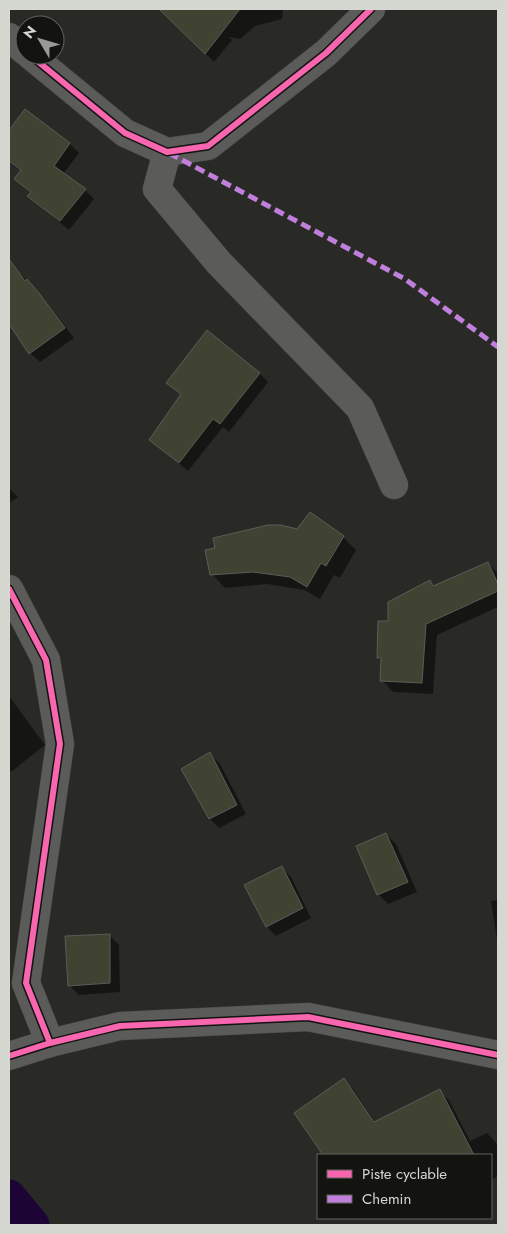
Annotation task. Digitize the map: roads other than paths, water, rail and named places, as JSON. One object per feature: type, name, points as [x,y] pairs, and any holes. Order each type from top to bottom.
[{"type":"street","points":[[42,65],[125,133],[167,152],[208,146],[326,53],[371,9]]},
{"type":"street","points":[[167,152],[157,189],[219,263],[360,408],[394,485]]},
{"type":"street","points":[[9,589],[46,660],[60,744],[26,983],[50,1043]]},
{"type":"street","points":[[14,1055],[50,1043],[120,1026],[308,1017],[498,1055]]},
{"type":"waterway","points":[[9,1197],[32,1225]]}]
